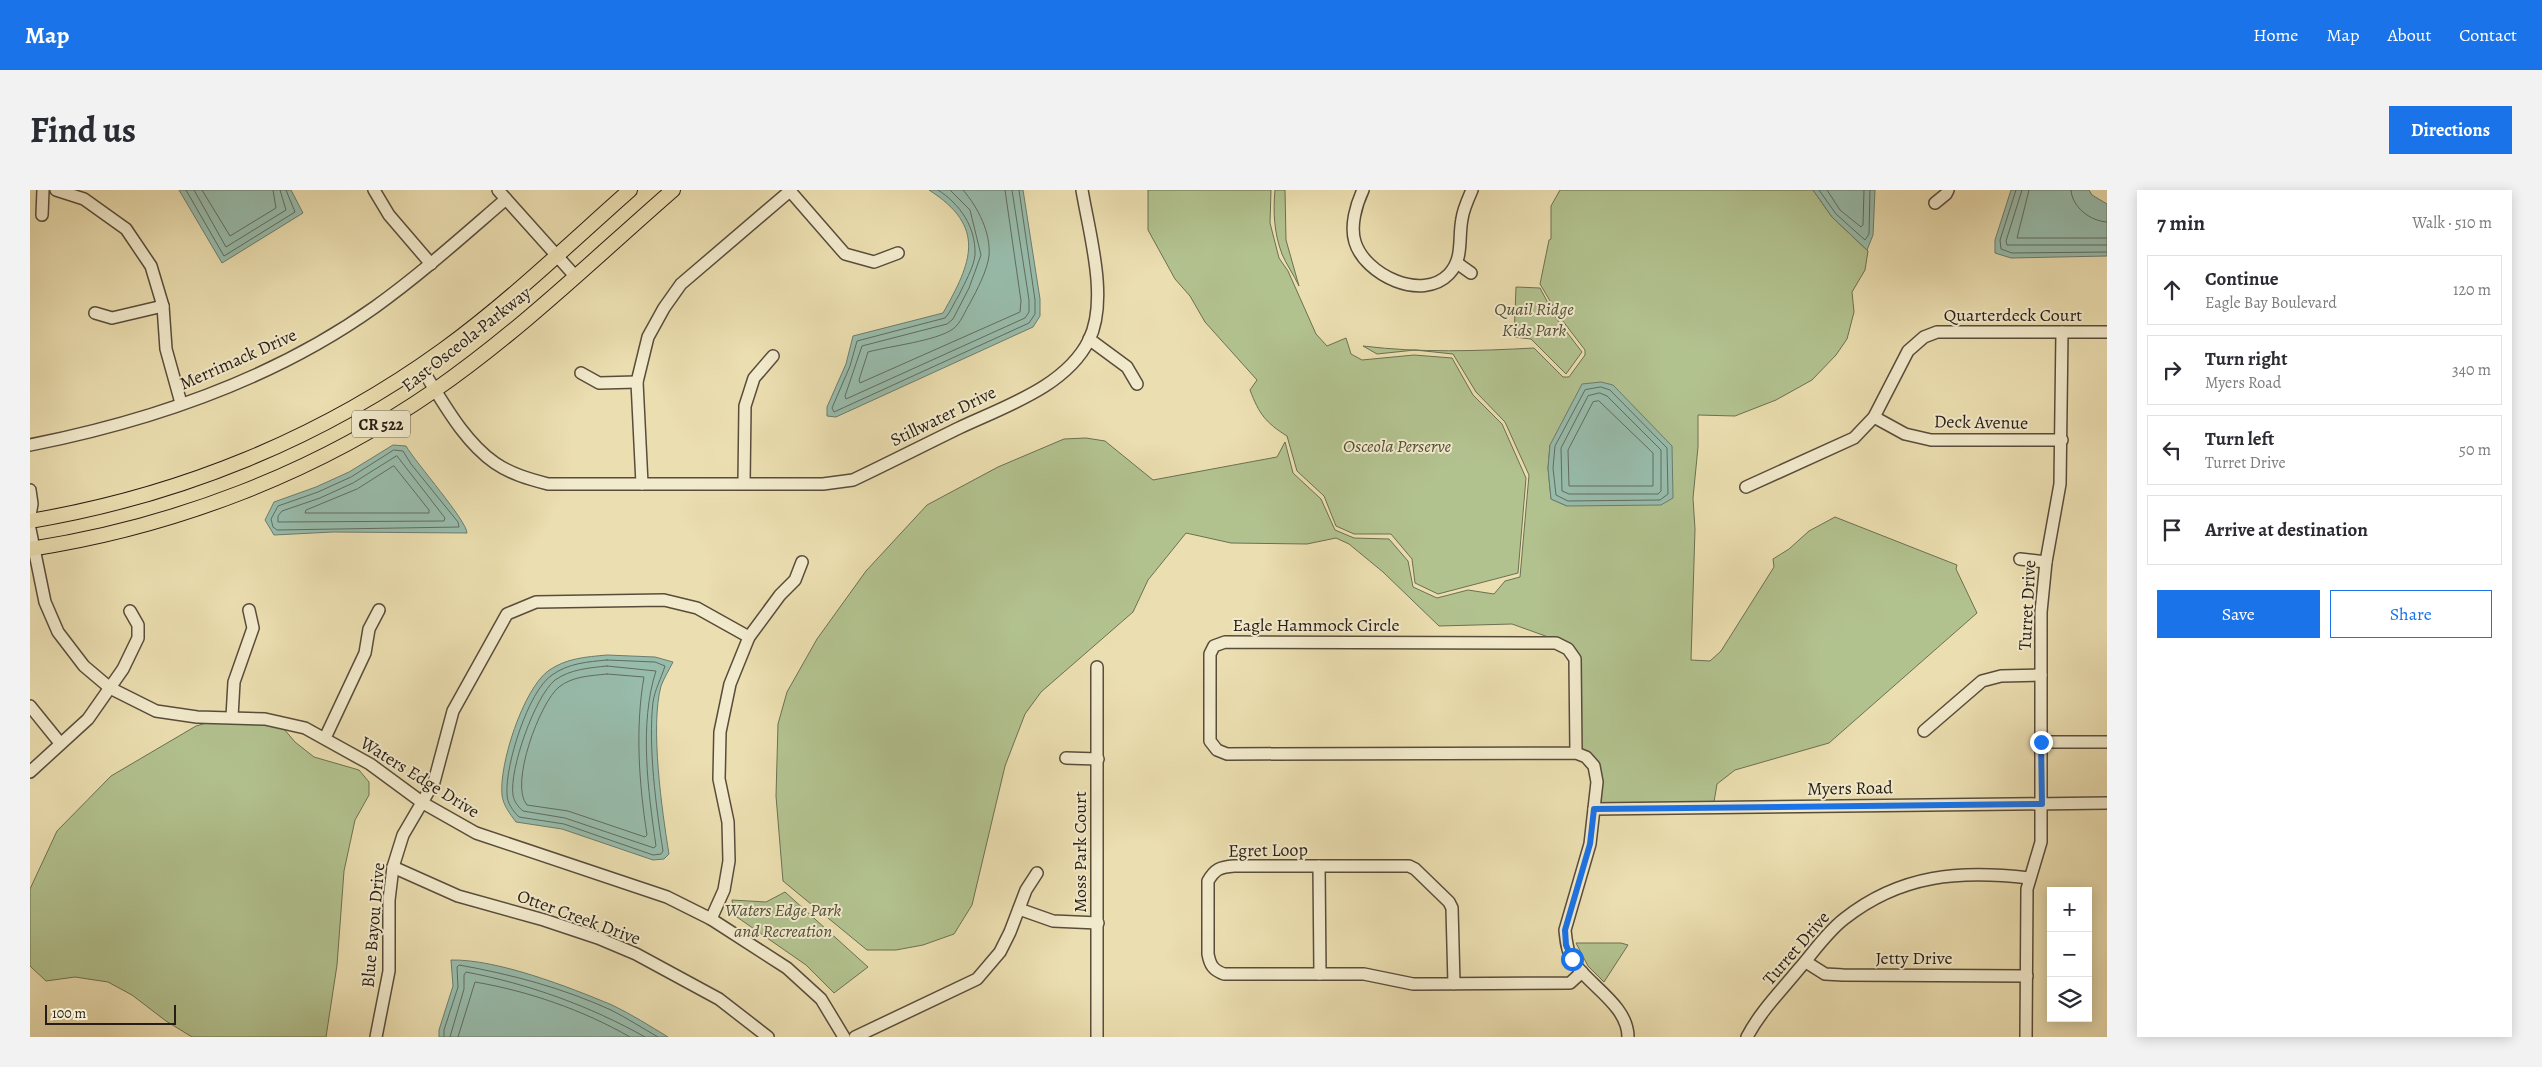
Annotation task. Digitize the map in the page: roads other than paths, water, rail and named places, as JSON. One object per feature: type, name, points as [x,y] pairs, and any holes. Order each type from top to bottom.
[{"type":"main road","name":"East Osceola Parkway","points":[[30,521],[105,506],[146,495],[242,462],[356,407],[420,366],[468,330],[630,190]]},
{"type":"main road","name":"East Osceola Parkway","points":[[32,549],[139,526],[219,501],[336,450],[436,390],[498,342],[673,190]]},
{"type":"street","points":[[42,215],[43,190]]},
{"type":"street","points":[[56,190],[84,199],[126,229],[151,266],[163,306],[166,349],[182,403]]},
{"type":"street","points":[[374,190],[388,216],[431,264]]},
{"type":"street","points":[[498,190],[575,276]]},
{"type":"street","name":"Stillwater Drive","points":[[420,366],[478,448],[493,462],[520,476],[548,484],[823,484],[853,480],[1039,389],[1068,367],[1089,340],[1098,292],[1082,190]]},
{"type":"street","points":[[1363,190],[1354,216],[1354,241],[1364,261],[1386,277],[1408,285],[1435,283],[1449,275],[1457,263],[1460,252],[1462,218],[1472,190]]},
{"type":"street","points":[[1935,202],[1946,194],[1948,190]]},
{"type":"street","points":[[642,484],[637,382],[648,337],[664,308],[681,284],[791,191],[845,254],[874,262],[898,253]]},
{"type":"street","name":"Merrimack Drive","points":[[30,444],[117,424],[182,403],[278,365],[374,307],[431,264],[506,199]]},
{"type":"street","points":[[1457,263],[1471,274]]},
{"type":"street","points":[[95,314],[112,318],[163,306]]},
{"type":"street","name":"Quarterdeck Court","points":[[1746,487],[1854,438],[1874,417],[1908,351],[1924,337],[1937,332],[2107,332]]},
{"type":"street","name":"Turret Drive","points":[[2026,1037],[2027,889],[2041,842],[2041,612],[2046,562],[2060,484],[2062,332]]},
{"type":"street","points":[[1089,340],[1127,367],[1137,384]]},
{"type":"street","points":[[744,483],[744,406],[754,378],[772,356]]},
{"type":"street","points":[[581,373],[599,383],[637,382]]},
{"type":"street","name":"Deck Avenue","points":[[1874,417],[1905,434],[1930,440],[2062,440]]},
{"type":"street","points":[[30,490],[32,504],[30,515]]},
{"type":"street","name":"Waters Edge Drive","points":[[30,530],[32,549],[45,602],[58,632],[84,666],[110,688],[156,711],[197,717],[265,719],[305,728],[370,764],[423,803],[476,832],[667,897],[711,919],[787,968],[821,999],[844,1037]]},
{"type":"street","points":[[2020,559],[2046,562]]},
{"type":"street","points":[[711,919],[724,890],[729,861],[728,822],[719,779],[720,732],[730,684],[749,637],[780,595],[795,580],[802,562]]},
{"type":"street","name":"Blue Bayou Drive","points":[[376,1037],[389,971],[389,900],[393,867],[403,835],[434,782],[453,711],[506,614],[536,602],[664,600],[697,608],[749,637]]},
{"type":"street","points":[[232,717],[234,682],[253,628],[249,610]]},
{"type":"street","points":[[325,738],[365,653],[369,629],[379,610]]},
{"type":"street","points":[[30,772],[88,719],[135,648],[138,638],[138,625],[130,611]]},
{"type":"street","name":"Eagle Hammock Circle","points":[[1224,642],[1556,643],[1568,649],[1575,659],[1576,753],[1227,754],[1217,750],[1210,741],[1210,654],[1214,646],[1224,642]]},
{"type":"street","name":"Moss Park Court","points":[[1097,667],[1097,1037]]},
{"type":"street","points":[[1924,731],[1982,681],[2001,676],[2041,675]]},
{"type":"street","points":[[30,706],[60,743]]},
{"type":"street","points":[[2041,742],[2107,742]]},
{"type":"street","points":[[1576,753],[1586,757],[1594,766],[1597,782],[1592,833],[1565,930],[1566,945],[1572,959],[1582,972],[1620,1013],[1628,1031],[1628,1037]]},
{"type":"street","points":[[1066,758],[1098,759]]},
{"type":"street","name":"Myers Road","points":[[1594,809],[2107,804]]},
{"type":"street","name":"Egret Loop","points":[[1454,984],[1452,908],[1449,902],[1415,869],[1409,866],[1234,866],[1221,867],[1214,871],[1208,881],[1208,954],[1210,964],[1215,971],[1224,974],[1364,974],[1413,984],[1454,984],[1570,983],[1582,972]]},
{"type":"street","points":[[1319,866],[1320,974]]},
{"type":"street","name":"Otter Creek Drive","points":[[393,867],[458,896],[544,920],[598,938],[636,954],[719,999],[768,1037]]},
{"type":"street","points":[[855,1037],[977,979],[1000,952],[1026,890],[1037,873]]},
{"type":"street","name":"Turret Drive","points":[[1747,1037],[1756,1021],[1843,920],[1864,905],[1899,886],[1944,876],[2029,878]]},
{"type":"street","points":[[1019,909],[1053,921],[1098,923]]},
{"type":"street","name":"Jetty Drive","points":[[1806,962],[1825,974],[1834,975],[2027,976]]},
{"type":"water","points":[[179,190],[291,190],[303,213],[222,263]]},
{"type":"water","points":[[929,190],[1023,190],[1040,299],[1040,316],[1033,327],[836,417],[827,416],[827,407],[846,364],[853,336],[943,313],[953,295],[967,261],[969,246],[967,232],[960,218],[947,204]]},
{"type":"water","points":[[1813,190],[1875,190],[1873,235],[1867,250],[1832,217]]},
{"type":"water","points":[[2011,190],[2089,190],[2092,195],[2107,204],[2107,256],[2011,258],[1995,253],[1995,240]]},
{"type":"water","points":[[1601,382],[1613,385],[1672,446],[1673,498],[1661,505],[1567,506],[1551,499],[1548,468],[1550,445],[1582,384]]},
{"type":"water","points":[[393,445],[406,446],[459,517],[467,533],[333,532],[274,535],[265,520],[274,502],[316,487],[349,472]]},
{"type":"water","points":[[607,655],[655,657],[673,662],[661,686],[657,724],[658,769],[669,854],[664,859],[653,860],[562,829],[516,822],[503,799],[504,765],[514,728],[530,694],[539,681],[548,671],[562,663]]},
{"type":"water","points":[[451,960],[490,964],[533,975],[612,1005],[668,1037],[439,1037],[439,1030],[453,986]]},
{"type":"park label","name":"Quail Ridge Kids Park","points":[[1534,319]]},
{"type":"park label","name":"Osceola Perserve","points":[[1397,446]]},
{"type":"park label","name":"Waters Edge Park and Recreation","points":[[783,920]]}]
